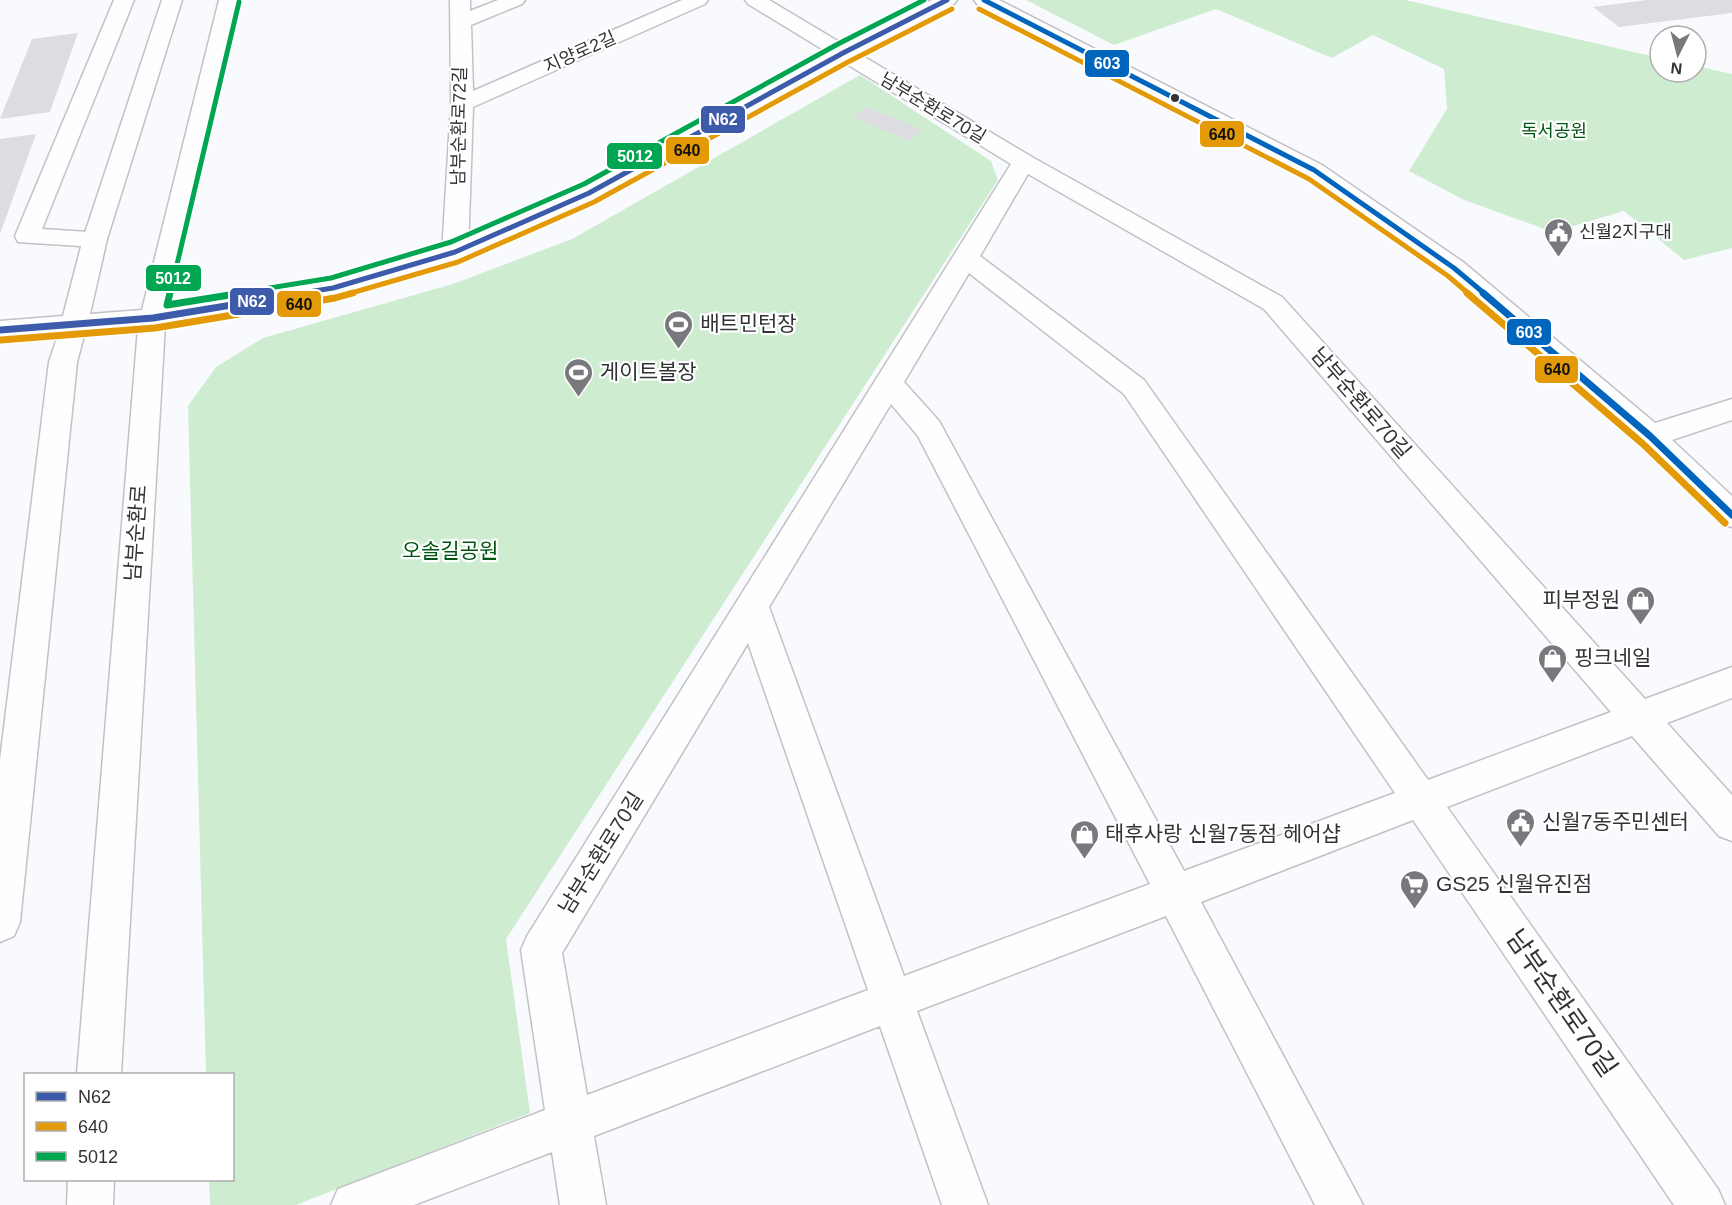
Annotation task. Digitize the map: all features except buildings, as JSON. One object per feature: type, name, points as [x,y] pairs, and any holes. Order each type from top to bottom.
[{"type":"street","points":[[95,238],[27,236],[124,0]]},
{"type":"street","points":[[0,922],[63,362],[95,238],[172,0]]},
{"type":"street","name":"남부순환로","points":[[99,1073],[150,333],[229,0]]},
{"type":"street","points":[[460,11],[515,0]]},
{"type":"street","name":"지양로2길","points":[[462,104],[698,0]]},
{"type":"street","points":[[755,0],[843,53]]},
{"type":"street","points":[[0,330],[153,318],[333,288],[455,252],[590,193],[843,53],[947,0]]},
{"type":"street","points":[[984,0],[1314,170],[1454,268],[1650,436],[1732,515]]},
{"type":"street","name":"남부순환로72길","points":[[455,252],[462,104],[460,11]]},
{"type":"street","name":"남부순환로70길","points":[[843,53],[1024,162],[1273,303],[1732,823]]},
{"type":"street","name":"남부순환로70길","points":[[583,1205],[541,950],[1024,162]]},
{"type":"street","name":"남부순환로70길","points":[[966,257],[1134,387],[1702,1205]]},
{"type":"street","points":[[889,383],[930,429],[1340,1205]]},
{"type":"street","points":[[1650,436],[1732,409]]},
{"type":"street","points":[[752,606],[965,1205]]},
{"type":"street","points":[[354,1205],[1732,682]]},
{"type":"street","points":[[90,1205],[91,1181]]},
{"type":"green space","name":"독서공원","points":[[1026,0],[1405,0],[1648,55],[1648,84],[1708,84],[1708,69],[1732,74],[1732,248],[1684,260],[1624,211],[1553,232],[1464,200],[1409,171],[1447,109],[1444,69],[1373,35],[1332,58],[1216,9],[1114,45]]},
{"type":"green space","name":"오솔길공원","points":[[860,75],[991,161],[998,180],[506,939],[530,1113],[296,1205],[210,1205],[209,1181],[234,1181],[234,1073],[206,1073],[188,406],[216,367],[263,338],[453,284],[572,239]]},
{"type":"transit line","name":"5012","points":[[239,2],[167,305],[331,278],[451,242],[584,184],[838,44],[924,0]]},
{"type":"transit line","name":"N62","points":[[0,330],[153,318],[333,288],[455,252],[589,193],[843,53],[947,0]]},
{"type":"transit line","name":"603","points":[[984,0],[1314,170],[1454,268],[1650,436],[1732,515]]},
{"type":"transit line","name":"640","points":[[1,340],[155,328],[335,298],[458,262],[594,202],[848,62],[952,9]]},
{"type":"transit line","name":"640","points":[[979,9],[1309,179],[1448,276],[1643,444],[1725,523]]},
{"type":"place","name":"신월2지구대","points":[[1558,258]]},
{"type":"place","name":"배트민턴장","points":[[679,350]]},
{"type":"place","name":"게이트볼장","points":[[579,398]]},
{"type":"place","name":"피부정원","points":[[1641,626]]},
{"type":"place","name":"핑크네일","points":[[1553,684]]},
{"type":"place","name":"신월7동주민센터","points":[[1521,848]]},
{"type":"place","name":"태후사랑 신월7동점 헤어샵","points":[[1084,860]]},
{"type":"place","name":"GS25 신월유진점","points":[[1415,910]]}]
